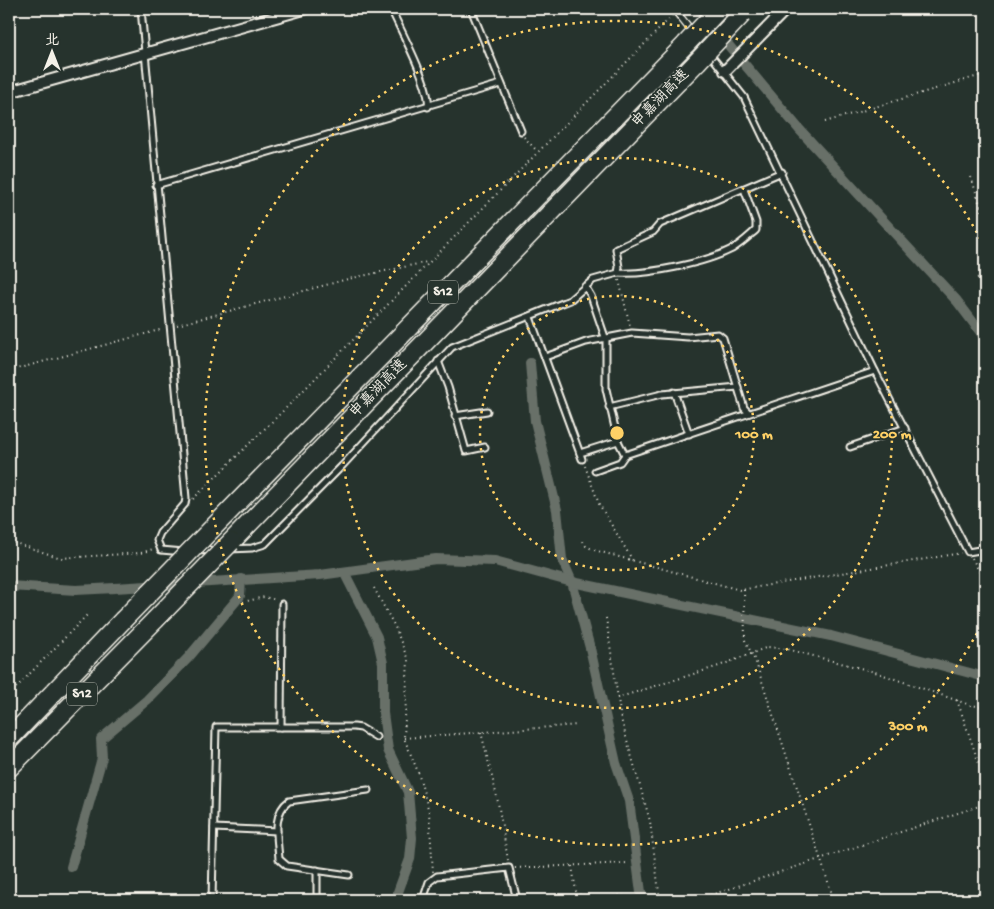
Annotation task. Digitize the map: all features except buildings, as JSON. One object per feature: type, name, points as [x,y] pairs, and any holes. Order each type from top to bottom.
[{"type":"highway","name":"申嘉湖高速","points":[[9,739],[719,9]]},
{"type":"highway","name":"申嘉湖高速","points":[[9,768],[231,542],[745,11]]},
{"type":"street","points":[[9,92],[304,9]]},
{"type":"street","points":[[728,68],[748,45],[786,9]]},
{"type":"lane","points":[[142,9],[185,504],[160,533],[157,540],[161,550],[167,552],[252,548],[265,544],[342,466],[452,347],[570,300],[594,280],[618,272],[654,272],[722,254],[744,242],[756,230],[756,222],[744,190]]},
{"type":"lane","points":[[391,9],[429,96],[428,107]]},
{"type":"lane","points":[[471,9],[520,131]]},
{"type":"lane","points":[[675,10],[728,68],[782,172],[875,371],[968,552],[985,549]]},
{"type":"lane","points":[[156,185],[428,107],[501,84]]},
{"type":"lane","points":[[618,272],[616,249],[653,232],[660,224],[744,190],[782,172]]},
{"type":"lane","points":[[585,286],[591,296],[606,340],[606,389],[618,441],[625,455]]},
{"type":"lane","points":[[530,317],[581,456],[618,441]]},
{"type":"lane","points":[[545,357],[586,342],[606,340],[632,333],[688,337],[718,334],[723,338],[744,408],[749,413]]},
{"type":"lane","points":[[438,361],[448,387],[466,451],[485,447]]},
{"type":"lane","points":[[595,471],[620,462],[625,455],[875,371]]},
{"type":"lane","points":[[609,407],[674,392],[738,387]]},
{"type":"lane","points":[[674,392],[688,434]]},
{"type":"lane","points":[[455,416],[487,411]]},
{"type":"lane","points":[[850,447],[905,428]]},
{"type":"lane","points":[[281,727],[282,604]]},
{"type":"lane","points":[[212,900],[216,727],[354,727],[361,728],[376,737]]},
{"type":"lane","points":[[350,875],[287,866],[279,859],[277,831],[281,806],[289,801],[368,790]]},
{"type":"lane","points":[[214,828],[277,831]]},
{"type":"lane","points":[[423,900],[430,882],[437,876],[454,872],[509,868],[517,900]]},
{"type":"lane","points":[[316,870],[317,900]]},
{"type":"path","points":[[185,504],[204,491],[675,10]]},
{"type":"path","points":[[825,122],[985,74]]},
{"type":"path","points":[[520,131],[537,151]]},
{"type":"path","points":[[971,178],[985,220]]},
{"type":"path","points":[[9,372],[348,279],[429,262]]},
{"type":"path","points":[[618,272],[632,333]]},
{"type":"path","points":[[977,278],[985,276]]},
{"type":"path","points":[[581,456],[599,504],[634,562]]},
{"type":"path","points":[[9,541],[61,558],[141,553],[159,546]]},
{"type":"path","points":[[583,541],[586,546],[594,550],[732,589],[744,589],[968,552],[985,582]]},
{"type":"path","points":[[374,588],[395,627],[408,660],[404,738],[418,772],[429,812],[433,879]]},
{"type":"path","points":[[744,589],[745,640],[834,900]]},
{"type":"path","points":[[243,602],[264,597],[272,598],[282,604]]},
{"type":"path","points":[[9,696],[87,615]]},
{"type":"path","points":[[606,618],[621,720],[650,821],[660,900]]},
{"type":"path","points":[[617,698],[719,666],[742,658],[750,652],[768,647],[787,649],[875,672],[970,706],[985,707]]},
{"type":"path","points":[[957,700],[985,781]]},
{"type":"path","points":[[404,738],[578,725]]},
{"type":"path","points":[[481,732],[497,797],[509,868],[628,863]]},
{"type":"path","points":[[696,900],[985,804]]},
{"type":"path","points":[[572,866],[576,891],[585,900]]},
{"type":"path","points":[[594,900],[623,895],[624,900]]},
{"type":"path","points":[[574,900],[581,898]]},
{"type":"waterway","points":[[698,9],[799,129],[957,301],[985,338]]},
{"type":"waterway","points":[[530,363],[535,421],[557,510],[562,559],[572,582],[590,648],[616,763],[629,801],[642,900]]},
{"type":"waterway","points":[[9,586],[76,590],[115,588],[320,575],[436,559],[495,561],[572,582],[831,636],[985,677]]},
{"type":"waterway","points":[[344,572],[377,637],[383,663],[383,713],[388,750],[408,792],[412,838],[410,859],[398,892]]},
{"type":"waterway","points":[[71,867],[102,758],[101,739],[147,700],[188,658],[240,596],[241,579]]}]
